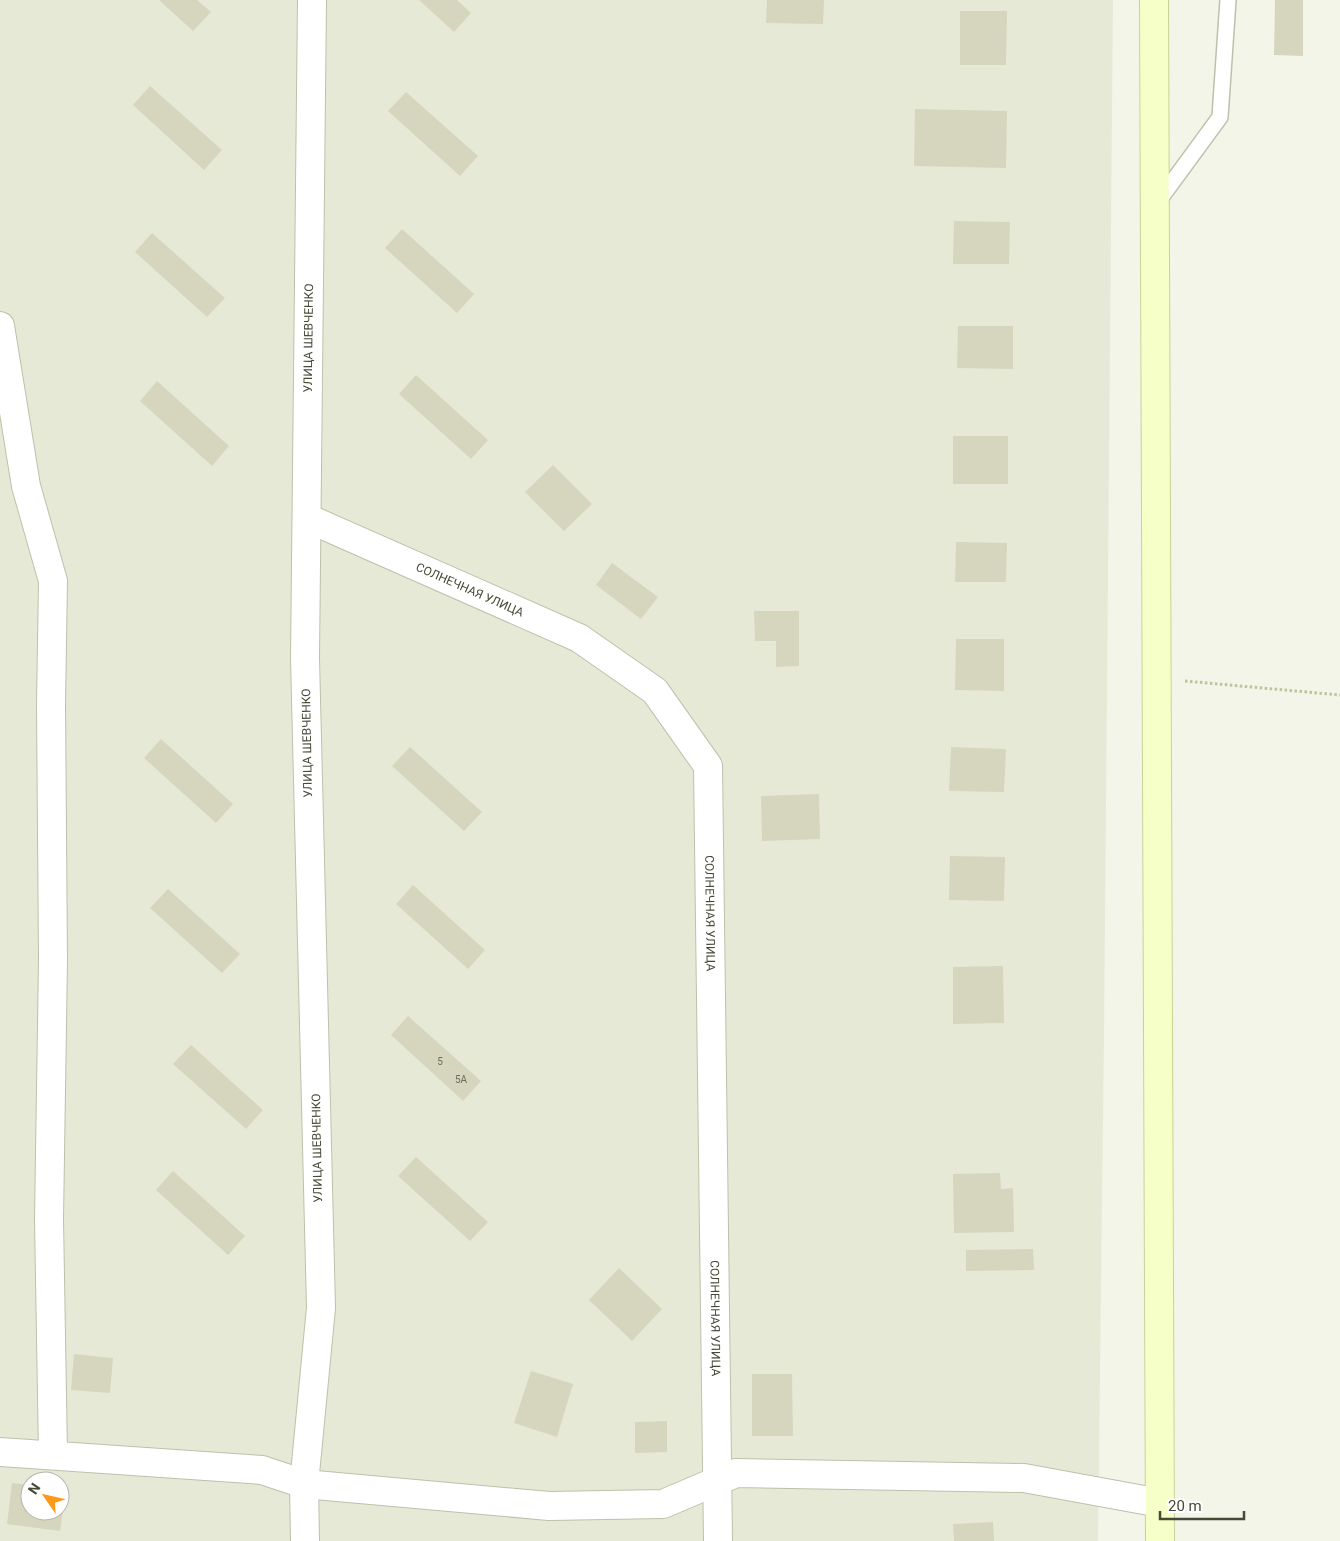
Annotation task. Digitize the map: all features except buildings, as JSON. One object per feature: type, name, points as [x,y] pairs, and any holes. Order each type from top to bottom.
[{"type":"main road","points":[[1154,0],[1160,1541]]},
{"type":"street","name":"УЛИЦА ШЕВЧЕНКО","points":[[305,1541],[304,1484],[321,1308],[305,658],[312,0]]},
{"type":"street","points":[[0,326],[26,486],[53,581],[50,704],[53,960],[49,1219],[53,1454]]},
{"type":"street","name":"СОЛНЕЧНАЯ УЛИЦА","points":[[307,518],[579,638],[655,691],[708,766],[718,1541]]},
{"type":"street","points":[[0,1452],[53,1454],[262,1470],[304,1484],[549,1506],[663,1504],[736,1473],[1024,1478],[1160,1503]]},
{"type":"lane","points":[[1155,204],[1220,117],[1228,0]]},
{"type":"path","points":[[1157,678],[1340,695]]},
{"type":"shaded area","points":[[0,0],[1113,0],[1098,1541],[0,1541]]}]
